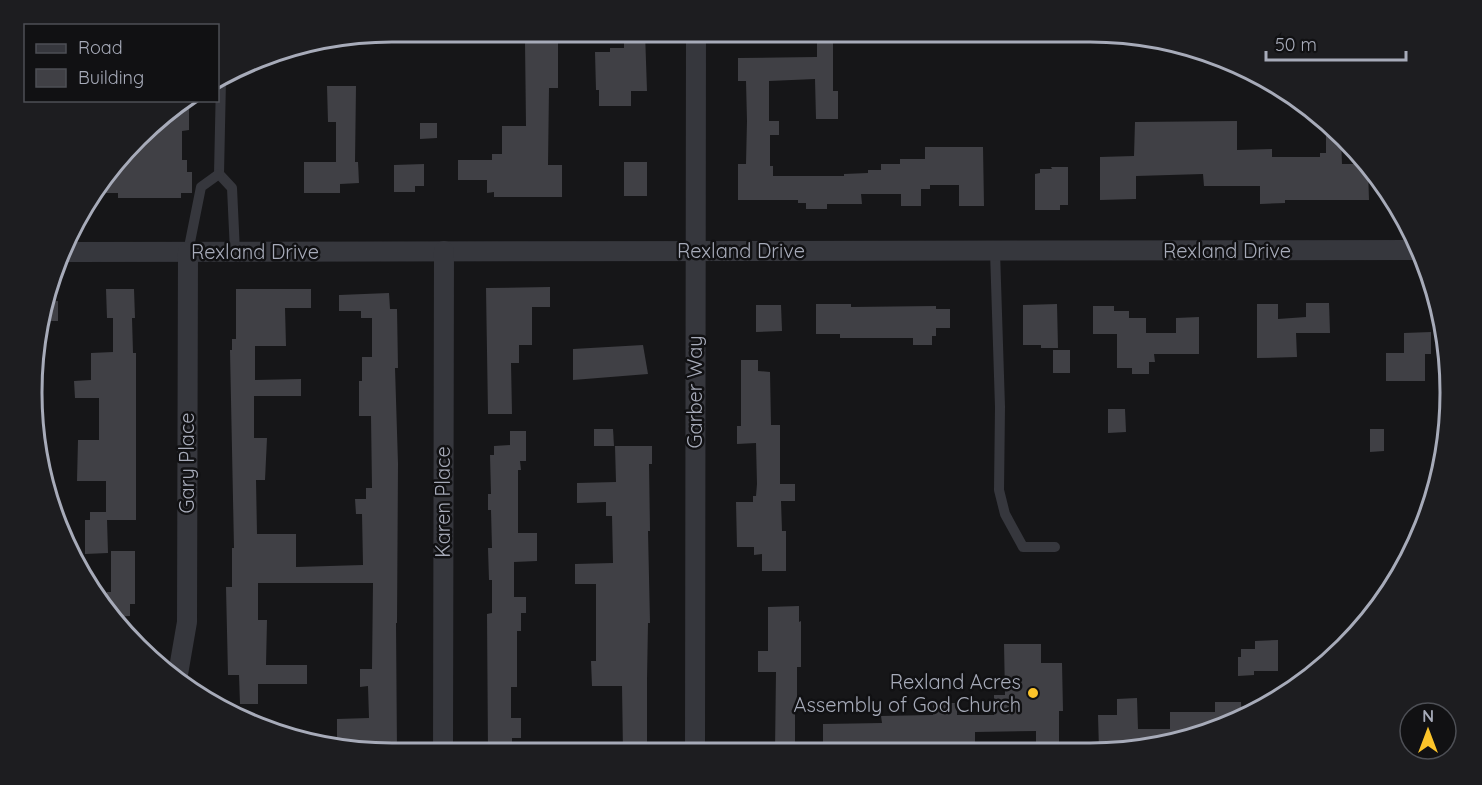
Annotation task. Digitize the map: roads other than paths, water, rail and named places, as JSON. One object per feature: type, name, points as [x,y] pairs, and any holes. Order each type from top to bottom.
[{"type":"street","name":"Garber Way","points":[[695,743],[696,42]]},
{"type":"street","name":"Rexland Drive","points":[[72,252],[1410,250]]},
{"type":"street","name":"Karen Place","points":[[443,743],[444,251]]},
{"type":"street","name":"Gary Place","points":[[179,671],[187,622],[188,252]]},
{"type":"lane","points":[[221,87],[219,174],[232,188],[235,252]]},
{"type":"lane","points":[[188,252],[201,187],[219,174]]},
{"type":"lane","points":[[995,251],[1000,407],[999,490],[1005,514],[1023,546],[1055,548]]},
{"type":"place","name":"Rexland Acres Assembly of God Church","points":[[1033,693]]}]
